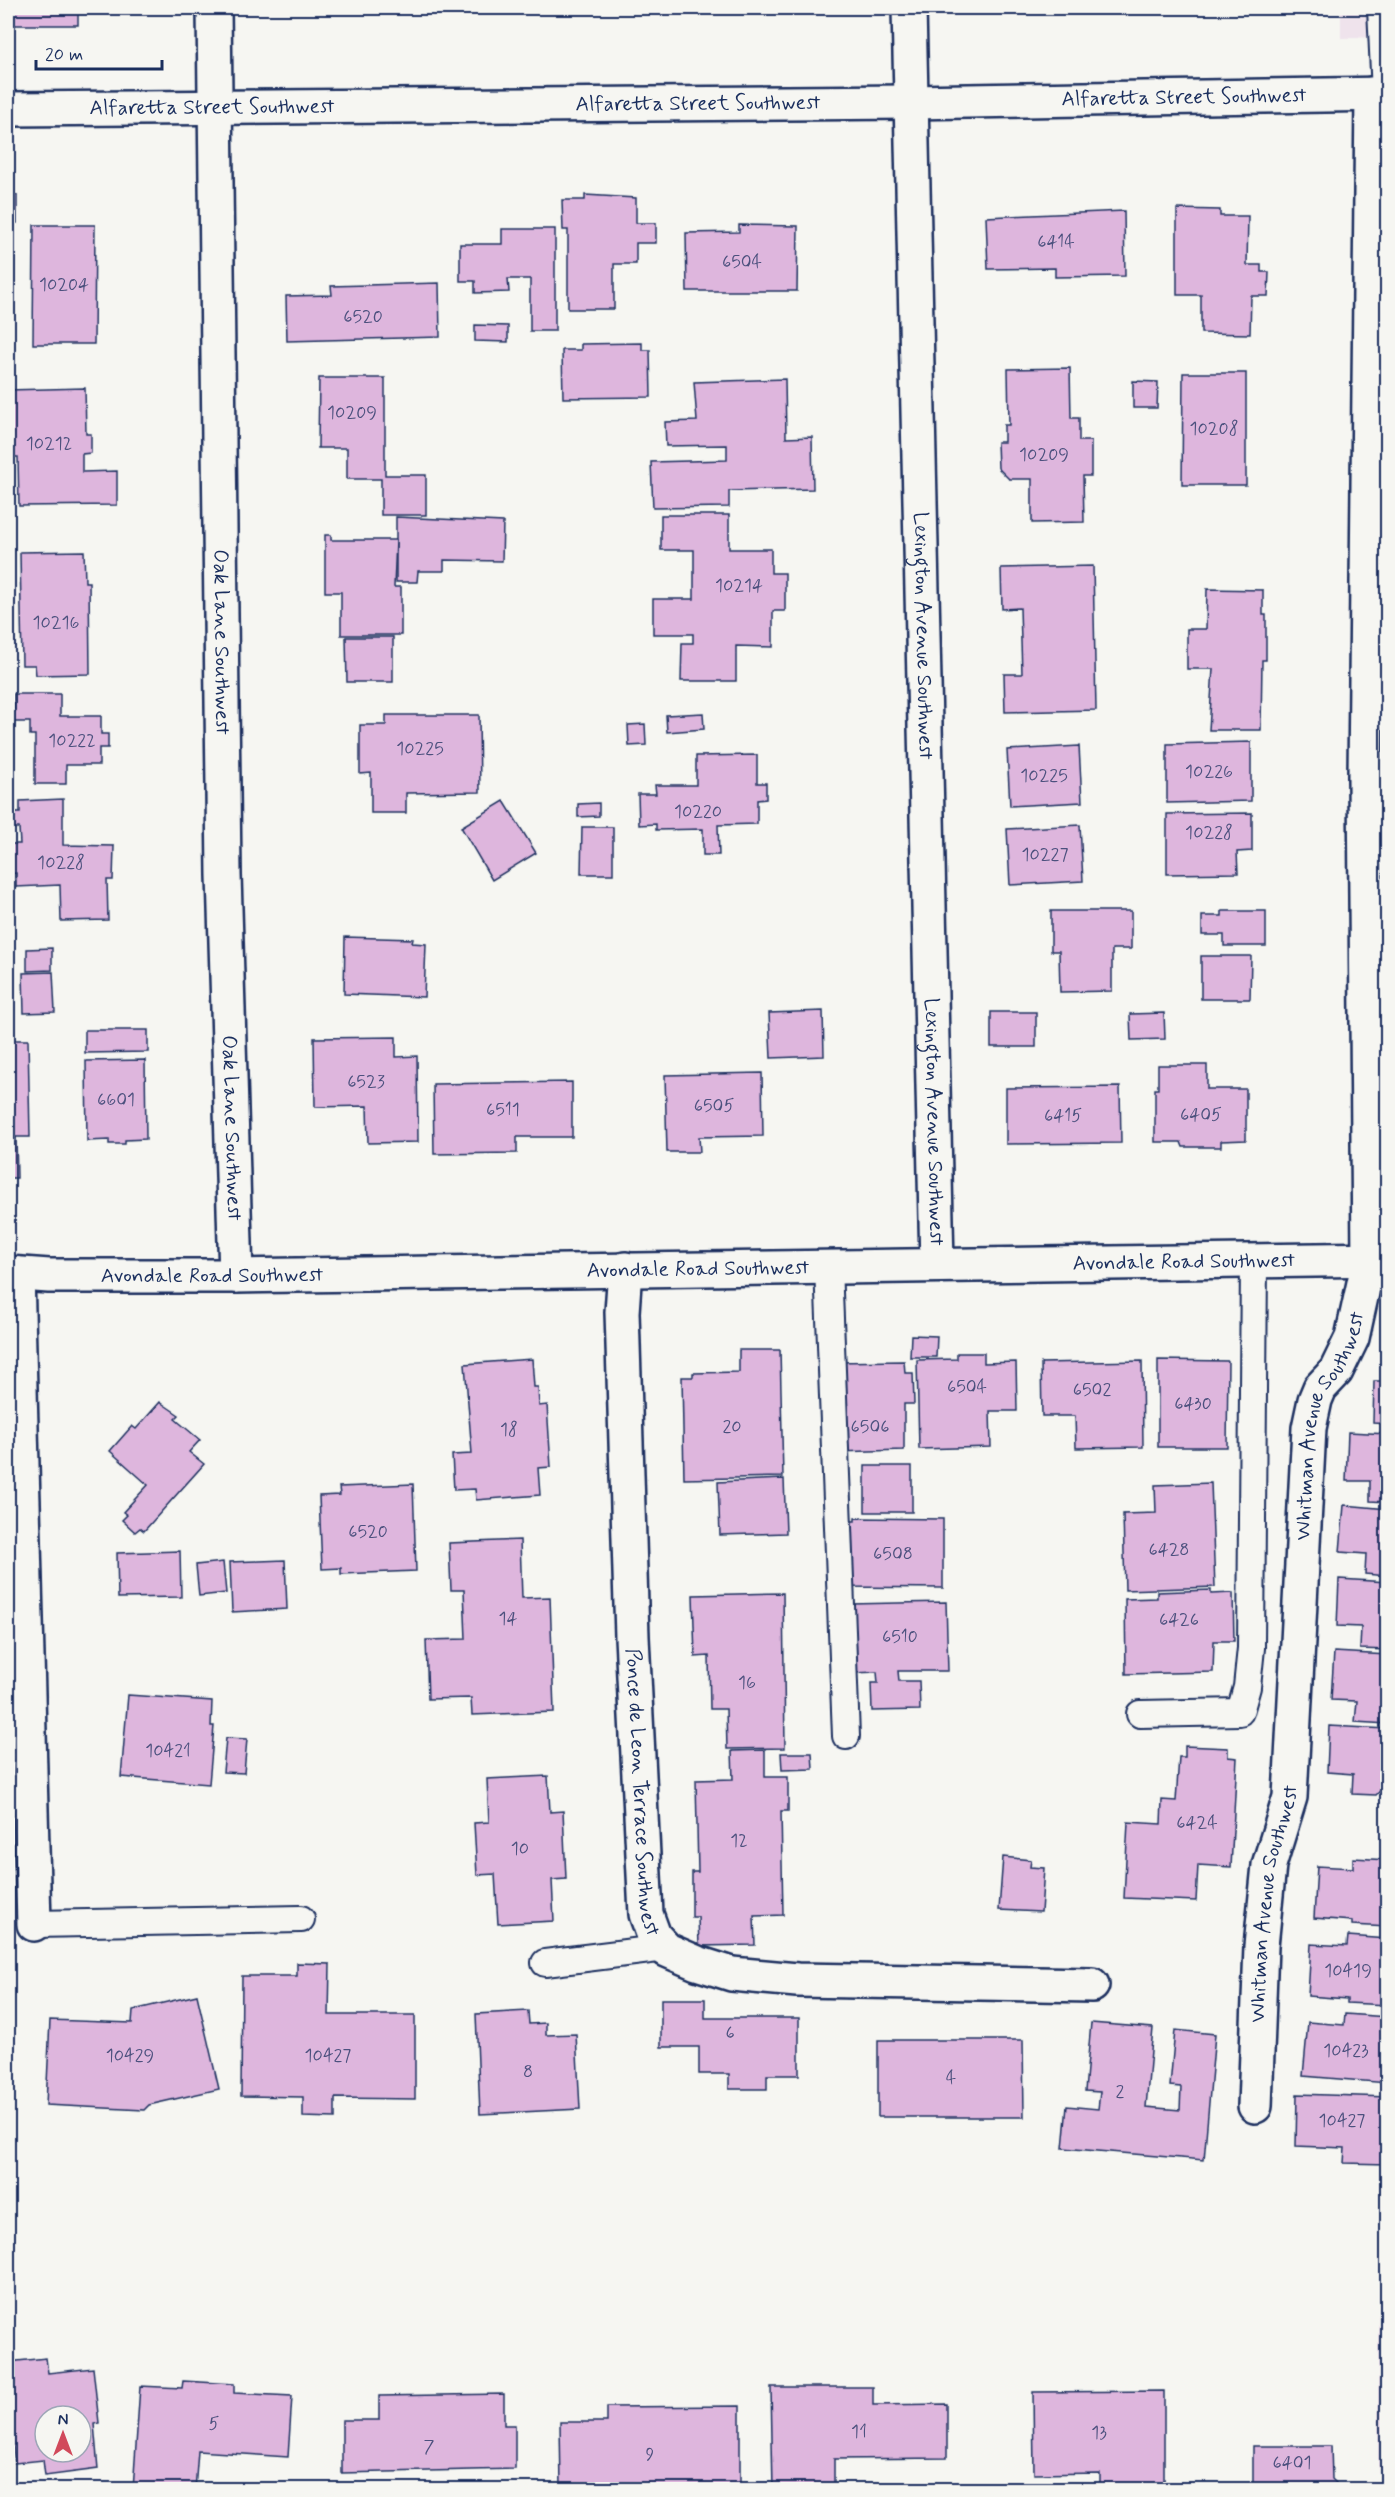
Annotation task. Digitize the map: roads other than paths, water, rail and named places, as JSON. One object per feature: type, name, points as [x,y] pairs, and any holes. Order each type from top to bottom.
[{"type":"street","name":"Oak Lane Southwest","points":[[214,8],[224,875],[236,1276]]},
{"type":"street","name":"Lexington Avenue Southwest","points":[[909,8],[937,1265]]},
{"type":"street","name":"Alfaretta Street Southwest","points":[[8,109],[911,102],[1382,94]]},
{"type":"street","name":"Whitman Avenue Southwest","points":[[1255,2106],[1261,1946],[1269,1865],[1290,1797],[1309,1428],[1320,1388],[1336,1371],[1352,1338],[1378,1260],[1376,776],[1382,94]]},
{"type":"street","name":"Avondale Road Southwest","points":[[12,1273],[49,1276],[236,1276],[1378,1260]]},
{"type":"street","name":"Ponce de Leon Terrace Southwest","points":[[625,1269],[622,1312],[632,1637],[646,1914],[654,1936],[666,1948],[697,1963],[732,1974],[809,1980],[1092,1985]]},
{"type":"street","points":[[12,1273],[34,1924]]},
{"type":"lane","points":[[1381,8],[1382,94]]},
{"type":"lane","points":[[1140,1714],[1240,1712],[1247,1687],[1251,1648],[1254,1262]]},
{"type":"lane","points":[[828,1266],[846,1736]]},
{"type":"lane","points":[[34,1924],[301,1919]]},
{"type":"lane","points":[[545,1963],[666,1948]]}]
